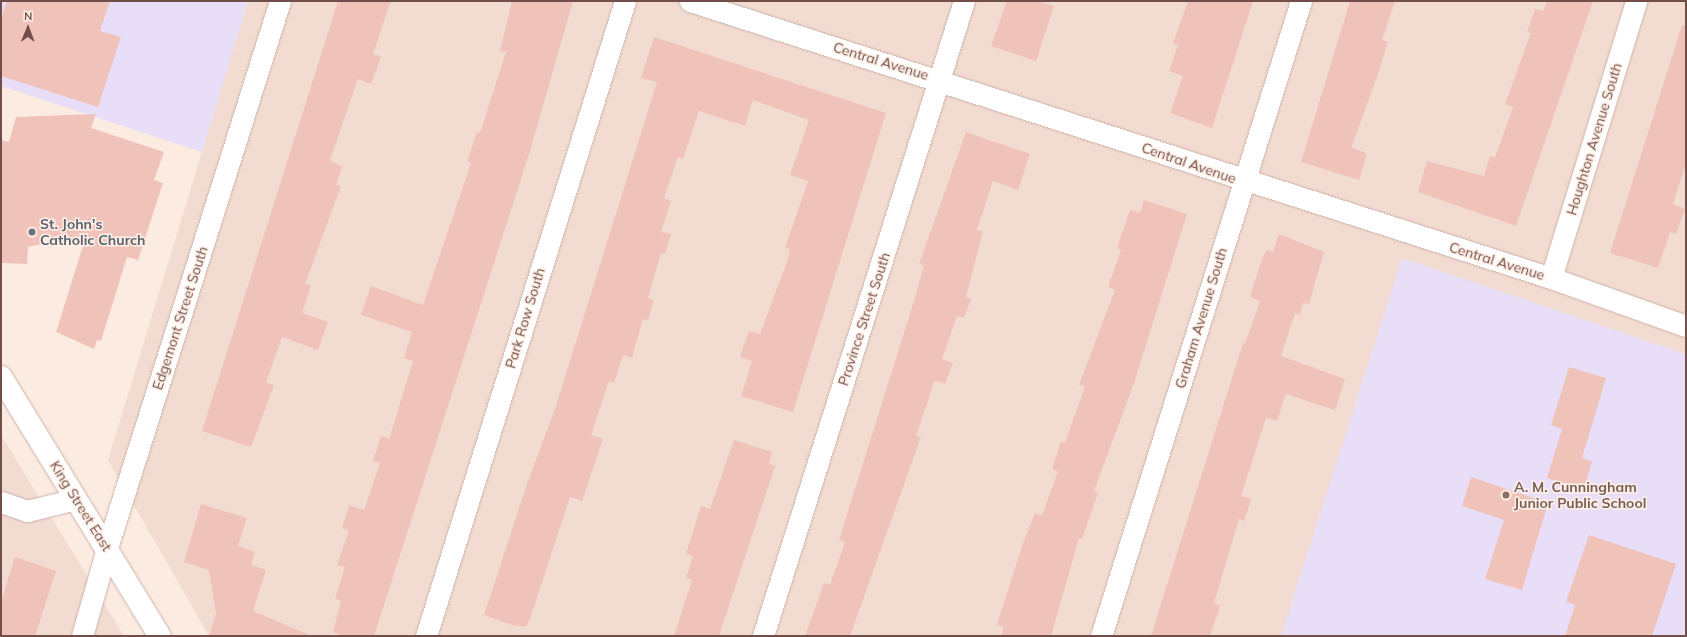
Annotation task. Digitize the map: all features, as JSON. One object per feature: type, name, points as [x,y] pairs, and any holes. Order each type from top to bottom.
[{"type":"main road","name":"King Street East","points":[[1,377],[160,636]]},
{"type":"street","name":"Edgemont Street South","points":[[82,636],[107,548],[280,1]]},
{"type":"street","name":"Park Row South","points":[[426,636],[625,1]]},
{"type":"street","name":"Central Avenue","points":[[690,1],[940,79],[1244,181],[1551,278],[1686,326]]},
{"type":"street","name":"Province Street South","points":[[763,636],[964,1]]},
{"type":"street","name":"Graham Avenue South","points":[[1101,636],[1300,1]]},
{"type":"street","name":"Houghton Avenue South","points":[[1551,278],[1636,1]]},
{"type":"street","points":[[1,502],[27,511],[76,499]]},
{"type":"shaded area","points":[[1,1],[248,1],[202,152],[1,86]]},
{"type":"shaded area","points":[[248,1],[1686,1],[1686,636],[209,636],[108,460]]},
{"type":"shaded area","name":"A. M. Cunningham Junior Public School","points":[[1402,258],[1686,354],[1686,636],[1281,636]]},
{"type":"shaded area","points":[[1,435],[124,636],[1,636]]},
{"type":"building","points":[[7,1],[110,1],[100,31],[121,37],[98,107],[1,76],[1,19]]},
{"type":"building","points":[[338,1],[391,1],[373,54],[381,57],[371,84],[358,79],[330,160],[342,167],[336,185],[341,186],[305,284],[311,285],[302,313],[328,322],[318,350],[282,337],[266,383],[274,385],[251,447],[202,431]]},
{"type":"building","points":[[512,1],[573,1],[530,151],[374,636],[344,636],[333,632],[341,601],[335,599],[345,567],[337,565],[349,531],[342,528],[349,505],[364,510],[380,463],[373,461],[381,436],[389,439],[413,361],[404,358],[412,332],[361,315],[371,286],[423,305],[471,163],[467,161],[477,132],[480,133],[506,52],[500,51]]},
{"type":"building","points":[[1007,1],[1038,1],[1054,6],[1036,61],[991,46]]},
{"type":"building","points":[[1188,1],[1253,1],[1212,128],[1170,113],[1183,76],[1169,71],[1178,45],[1173,43]]},
{"type":"building","points":[[1350,1],[1395,1],[1382,40],[1388,42],[1351,148],[1367,153],[1359,180],[1301,162]]},
{"type":"building","points":[[1547,1],[1593,1],[1516,226],[1418,192],[1427,161],[1484,176],[1490,156],[1495,158],[1513,107],[1505,104],[1531,33],[1527,32],[1535,9],[1543,11]]},
{"type":"building","points":[[1682,25],[1686,26],[1686,163],[1673,204],[1685,209],[1676,234],[1670,232],[1658,268],[1610,253]]},
{"type":"building","points":[[654,37],[886,113],[793,412],[741,396],[752,361],[740,357],[749,331],[760,334],[788,259],[790,249],[785,248],[808,181],[790,175],[809,120],[753,100],[745,126],[699,111],[683,159],[678,157],[664,198],[671,201],[661,232],[671,234],[665,254],[661,253],[648,298],[654,300],[648,320],[643,319],[632,358],[623,355],[614,383],[609,381],[591,435],[603,439],[582,501],[570,497],[530,619],[526,627],[512,625],[484,615],[527,484],[555,409],[657,82],[641,78]]},
{"type":"building","name":"St. John's Catholic Church","points":[[96,114],[91,128],[164,152],[154,180],[163,183],[138,260],[127,257],[101,341],[97,340],[94,349],[56,332],[83,246],[44,237],[41,244],[28,247],[27,264],[1,263],[1,140],[9,142],[16,117]]},
{"type":"building","points":[[966,132],[1030,154],[1018,190],[993,181],[977,230],[983,231],[966,297],[971,299],[964,318],[957,316],[942,359],[953,363],[945,384],[935,380],[916,436],[921,437],[850,636],[805,636],[824,583],[830,585],[845,542],[839,540],[914,301],[924,265],[919,264]]},
{"type":"building","points":[[1144,200],[1187,214],[1134,383],[1094,491],[1098,493],[1082,539],[1079,538],[1051,636],[1001,636],[1004,627],[997,625],[1023,543],[1035,513],[1042,516],[1058,471],[1052,469],[1061,441],[1065,443],[1085,386],[1079,385],[1115,290],[1108,287],[1121,250],[1117,248],[1130,210],[1140,213]]},
{"type":"building","points":[[1279,234],[1324,252],[1309,304],[1303,303],[1300,315],[1295,313],[1281,356],[1345,379],[1335,410],[1286,394],[1277,421],[1266,418],[1241,496],[1251,499],[1244,521],[1239,519],[1214,603],[1220,606],[1210,636],[1151,636],[1243,343],[1245,344],[1260,301],[1250,297],[1259,268],[1266,250],[1273,252]]},
{"type":"building","points":[[1569,367],[1606,378],[1582,458],[1592,461],[1584,489],[1547,478],[1562,429],[1551,425]]},
{"type":"building","points":[[734,440],[772,452],[769,464],[775,466],[719,636],[674,636],[692,580],[686,578],[693,556],[686,554],[701,506],[710,509]]},
{"type":"building","points":[[1471,477],[1548,503],[1522,590],[1485,579],[1504,520],[1462,506]]},
{"type":"building","points":[[201,504],[247,518],[238,546],[255,552],[251,565],[266,570],[253,611],[312,636],[209,636],[216,614],[209,570],[184,562]]},
{"type":"building","points":[[1589,535],[1676,564],[1652,636],[1565,636],[1575,605],[1566,602]]},
{"type":"building","points":[[15,557],[56,571],[35,636],[1,636],[1,602]]},
{"type":"place","name":"St. John's Catholic Church","points":[[32,232]]},
{"type":"place","name":"A. M. Cunningham Junior Public School","points":[[1506,495]]}]
